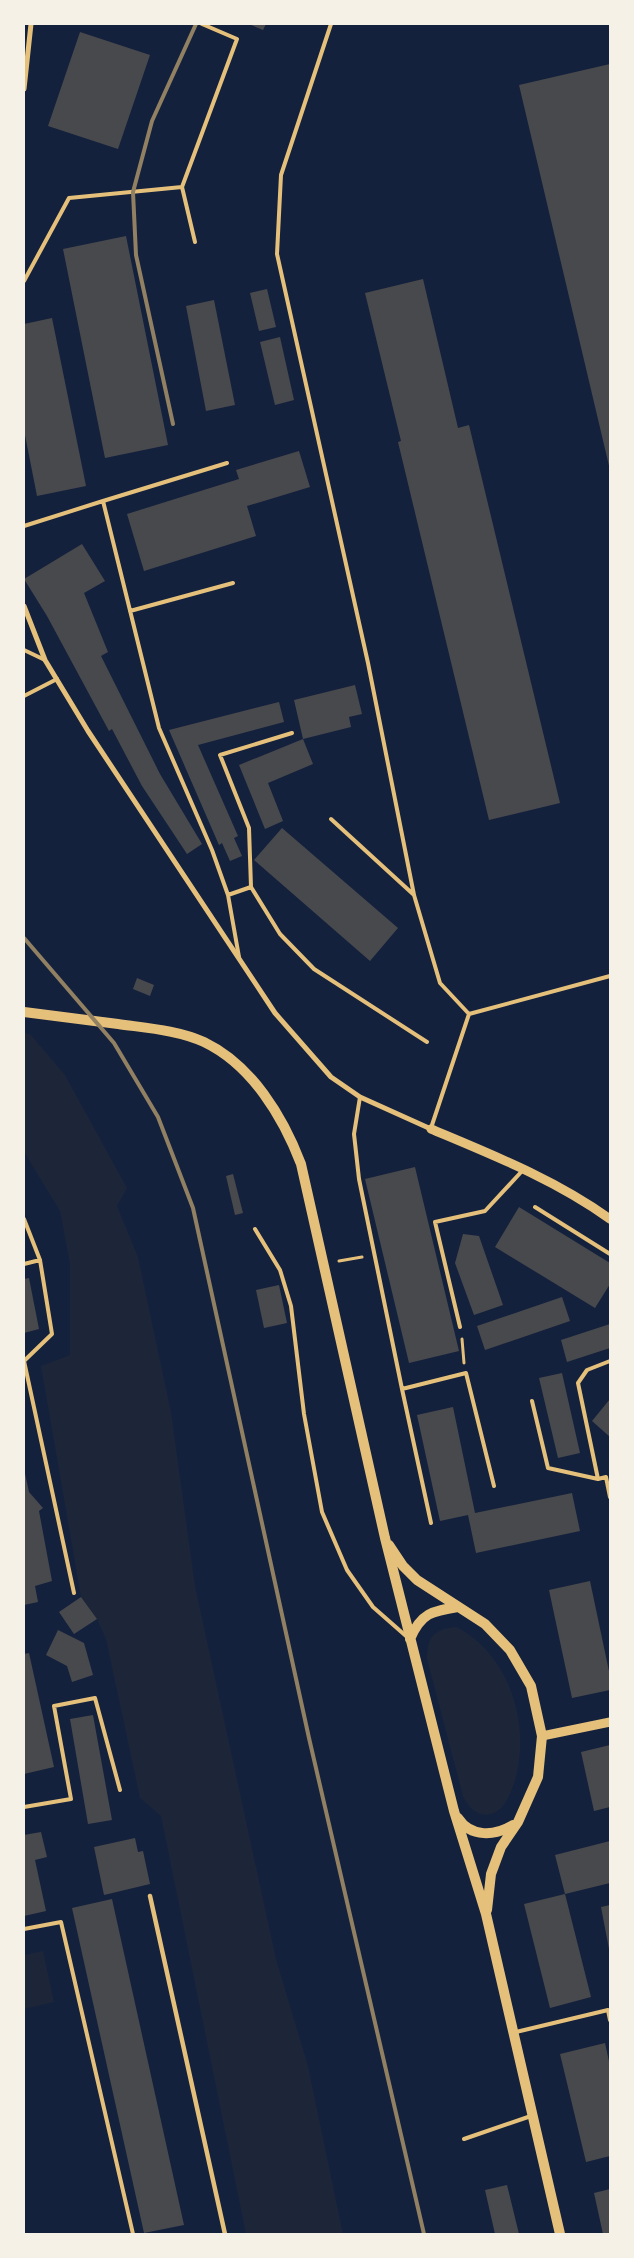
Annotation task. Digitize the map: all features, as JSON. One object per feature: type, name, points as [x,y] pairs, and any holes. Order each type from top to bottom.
[{"type":"main road","points":[[24,1012],[162,1029],[204,1042],[226,1056],[254,1082],[274,1107],[290,1136],[301,1164],[385,1538],[410,1639],[454,1811],[486,1914],[560,2234]]},
{"type":"main road","points":[[385,1538],[403,1566],[417,1580],[485,1624],[510,1650],[531,1686],[542,1736],[538,1777],[518,1822],[501,1847],[494,1865],[491,1874],[486,1914]]},
{"type":"main road","points":[[410,1639],[417,1623],[436,1610],[458,1607]]},
{"type":"main road","points":[[454,1811],[464,1827],[482,1834],[502,1832],[518,1822]]},
{"type":"street","points":[[24,89],[30,24]]},
{"type":"street","points":[[24,606],[45,660],[88,731],[275,1013],[331,1077],[360,1097],[524,1169],[590,1205],[610,1219]]},
{"type":"street","points":[[542,1736],[610,1722]]},
{"type":"street","points":[[150,1896],[224,2234]]},
{"type":"lane","points":[[195,242],[182,187],[237,39],[202,24]]},
{"type":"lane","points":[[331,24],[280,175],[277,254],[368,663],[414,895],[440,983],[469,1014]]},
{"type":"lane","points":[[24,281],[68,198],[182,187]]},
{"type":"lane","points":[[24,526],[227,463]]},
{"type":"lane","points":[[103,501],[159,728],[212,850],[228,895],[240,960]]},
{"type":"lane","points":[[130,611],[233,583]]},
{"type":"lane","points":[[24,650],[45,660]]},
{"type":"lane","points":[[24,696],[57,679]]},
{"type":"lane","points":[[292,734],[220,755],[249,828],[251,887],[280,934],[314,969],[427,1042]]},
{"type":"lane","points":[[331,819],[414,895]]},
{"type":"lane","points":[[228,895],[251,887]]},
{"type":"lane","points":[[469,1014],[610,976]]},
{"type":"lane","points":[[431,1129],[469,1014]]},
{"type":"lane","points":[[360,1097],[354,1134],[359,1179],[431,1523]]},
{"type":"lane","points":[[460,1327],[435,1222],[485,1211],[524,1169]]},
{"type":"lane","points":[[535,1207],[610,1254]]},
{"type":"lane","points":[[24,1219],[40,1260],[52,1334],[24,1361],[74,1593]]},
{"type":"lane","points":[[255,1229],[280,1270],[291,1306],[304,1414],[322,1512],[348,1570],[373,1607],[410,1639]]},
{"type":"lane","points":[[24,1264],[40,1260]]},
{"type":"lane","points":[[598,1479],[578,1384],[587,1370],[610,1360]]},
{"type":"lane","points":[[402,1389],[466,1373],[494,1486]]},
{"type":"lane","points":[[532,1400],[548,1468],[598,1479],[608,1476],[610,1497]]},
{"type":"lane","points":[[24,1807],[71,1799],[54,1706],[95,1698],[120,1790]]},
{"type":"lane","points":[[24,1930],[61,1922],[133,2234]]},
{"type":"lane","points":[[513,2032],[608,2010],[610,2020]]},
{"type":"lane","points":[[464,2139],[532,2116]]},
{"type":"path","points":[[323,1264],[374,1254]]},
{"type":"path","points":[[460,1327],[466,1373]]},
{"type":"shaded area","points":[[24,1033],[30,1034],[65,1075],[127,1188],[117,1206],[138,1257],[171,1412],[195,1586],[276,1959],[308,2066],[343,2234],[246,2234],[161,1816],[140,1798],[106,1639],[97,1619],[81,1597],[41,1366],[70,1355],[70,1264],[60,1211],[24,1152]]},
{"type":"shaded area","points":[[456,1627],[476,1640],[493,1658],[506,1679],[515,1702],[519,1726],[520,1751],[516,1775],[508,1798],[503,1806],[491,1814],[478,1813],[467,1804],[463,1796],[427,1659],[428,1645],[433,1636],[442,1630]]},
{"type":"shaded area","points":[[43,1951],[54,2002],[24,2009],[24,1955]]},
{"type":"building","points":[[249,24],[266,24],[263,30]]},
{"type":"building","points":[[80,32],[150,55],[118,149],[48,126]]},
{"type":"building","points":[[610,64],[610,470],[519,85]]},
{"type":"building","points":[[126,236],[168,445],[105,458],[63,249]]},
{"type":"building","points":[[423,279],[458,428],[469,425],[560,803],[489,820],[398,442],[401,441],[365,293]]},
{"type":"building","points":[[267,289],[276,327],[259,331],[250,293]]},
{"type":"building","points":[[214,300],[235,405],[206,411],[186,306]]},
{"type":"building","points":[[52,318],[86,486],[37,496],[24,430],[24,324]]},
{"type":"building","points":[[280,337],[294,400],[275,405],[260,342]]},
{"type":"building","points":[[299,451],[310,487],[247,506],[256,536],[144,571],[127,514],[239,479],[236,470]]},
{"type":"building","points":[[82,544],[105,581],[84,593],[108,652],[101,656],[160,774],[202,844],[187,854],[142,786],[112,729],[109,731],[47,616],[24,579]]},
{"type":"building","points":[[355,685],[362,714],[349,717],[351,727],[303,739],[294,700]]},
{"type":"building","points":[[279,702],[284,722],[198,745],[238,836],[234,838],[242,856],[230,861],[222,843],[219,845],[169,730]]},
{"type":"building","points":[[303,739],[313,764],[268,783],[283,821],[265,829],[239,765]]},
{"type":"building","points":[[282,828],[398,928],[370,961],[254,860]]},
{"type":"building","points":[[137,978],[154,985],[150,996],[133,989]]},
{"type":"building","points":[[415,1167],[459,1351],[409,1363],[365,1179]]},
{"type":"building","points":[[233,1174],[243,1213],[235,1215],[226,1176]]},
{"type":"building","points":[[519,1207],[610,1263],[610,1284],[595,1308],[495,1247]]},
{"type":"building","points":[[463,1234],[479,1236],[503,1305],[474,1315],[455,1263]]},
{"type":"building","points":[[29,1278],[39,1329],[24,1333],[24,1279]]},
{"type":"building","points":[[279,1285],[287,1323],[264,1328],[256,1290]]},
{"type":"building","points":[[562,1297],[570,1321],[485,1350],[477,1326]]},
{"type":"building","points":[[610,1324],[610,1348],[567,1362],[561,1340]]},
{"type":"building","points":[[562,1373],[580,1453],[558,1458],[539,1378]]},
{"type":"building","points":[[610,1399],[610,1437],[592,1421]]},
{"type":"building","points":[[453,1407],[475,1513],[572,1493],[580,1531],[476,1553],[468,1515],[440,1521],[417,1415]]},
{"type":"building","points":[[24,1469],[29,1492],[43,1508],[39,1511],[52,1581],[35,1586],[38,1602],[24,1605]]},
{"type":"building","points":[[590,1581],[610,1676],[610,1690],[572,1698],[549,1590]]},
{"type":"building","points":[[81,1597],[97,1619],[74,1634],[59,1612]]},
{"type":"building","points":[[58,1630],[84,1643],[93,1675],[72,1682],[67,1666],[46,1655]]},
{"type":"building","points":[[29,1653],[54,1767],[24,1774],[24,1654]]},
{"type":"building","points":[[93,1715],[112,1820],[88,1824],[70,1719]]},
{"type":"building","points":[[610,1745],[610,1807],[594,1811],[581,1752]]},
{"type":"building","points":[[41,1832],[47,1857],[35,1860],[46,1911],[24,1916],[24,1835]]},
{"type":"building","points":[[135,1838],[138,1852],[143,1851],[150,1884],[104,1895],[94,1847]]},
{"type":"building","points":[[610,1841],[610,1883],[565,1894],[555,1855]]},
{"type":"building","points":[[565,1894],[591,1997],[550,2008],[524,1904]]},
{"type":"building","points":[[112,1899],[184,2225],[144,2233],[72,1908]]},
{"type":"building","points":[[610,1905],[610,1949],[609,1949],[601,1907]]},
{"type":"building","points":[[605,2043],[610,2066],[610,2156],[586,2162],[560,2054]]},
{"type":"building","points":[[507,2185],[519,2234],[495,2234],[485,2190]]},
{"type":"building","points":[[610,2189],[610,2234],[603,2234],[594,2193]]},
{"type":"railway","points":[[173,424],[136,255],[133,192],[152,121],[196,24]]},
{"type":"railway","points":[[24,938],[114,1043],[158,1117],[193,1208],[309,1738],[424,2234]]}]
